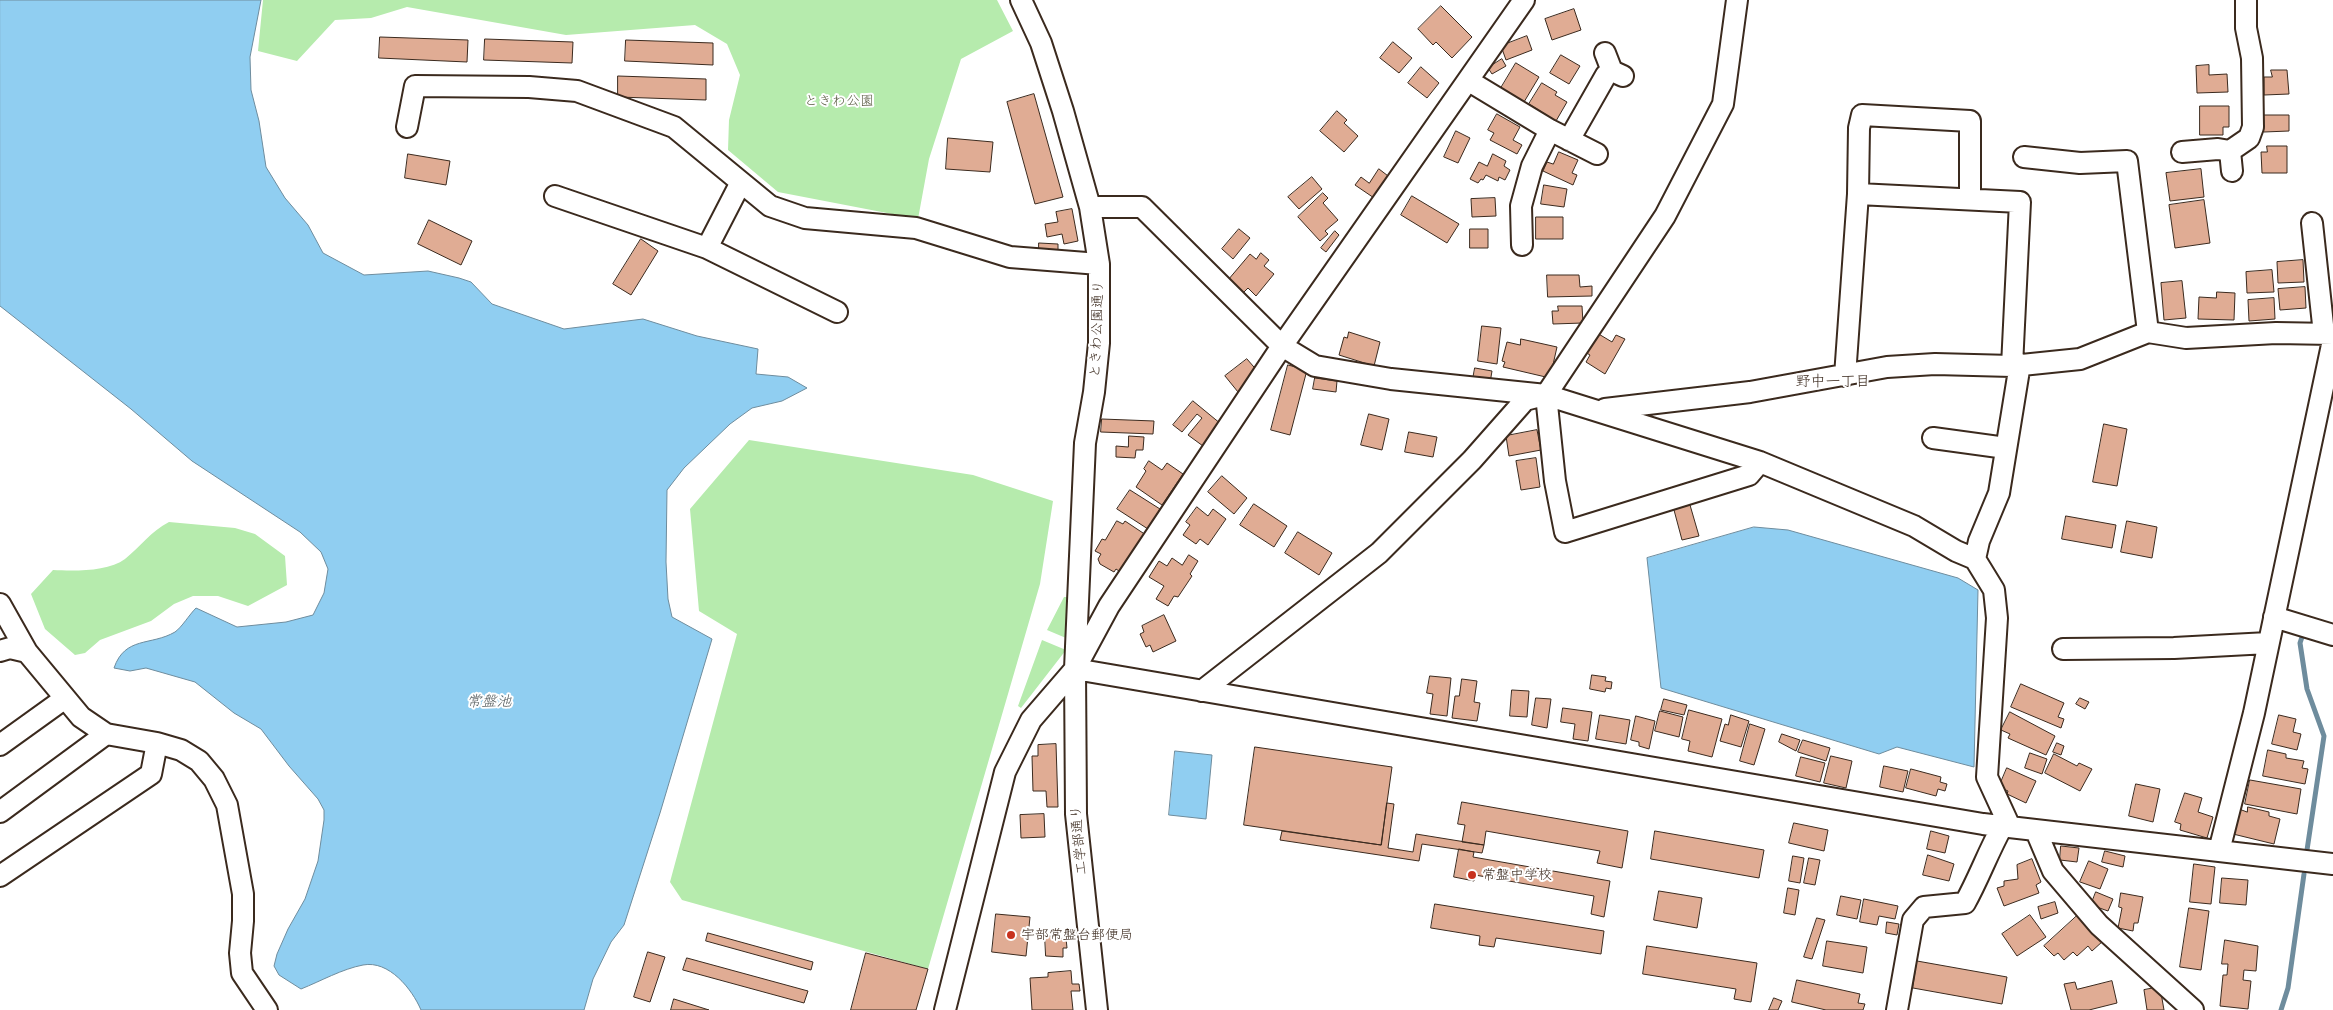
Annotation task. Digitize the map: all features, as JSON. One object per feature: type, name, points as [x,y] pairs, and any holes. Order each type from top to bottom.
[{"type":"street","name":"ときわ公園通り","points":[[1021,0],[1044,51],[1063,111],[1090,207],[1099,264],[1099,343],[1094,392],[1085,443],[1075,669]]},
{"type":"street","points":[[945,1010],[1005,772],[1031,720],[1075,669],[1109,606],[1282,346],[1524,0]]},
{"type":"street","points":[[1737,0],[1723,104],[1665,216],[1546,395],[1555,481],[1565,532],[1749,474],[1760,462]]},
{"type":"street","points":[[2182,152],[2218,149],[2230,151],[2249,138],[2254,128],[2252,58],[2246,28],[2246,0]]},
{"type":"street","points":[[1569,140],[1606,75],[1613,67]]},
{"type":"street","points":[[1469,81],[1550,130],[1597,154]]},
{"type":"street","points":[[407,127],[416,86],[529,87],[577,90],[674,127],[740,184],[770,206],[805,218],[916,228],[1010,257],[1099,264]]},
{"type":"street","points":[[1845,376],[1858,194],[1859,128],[1862,115],[1970,121],[1970,199]]},
{"type":"street","points":[[1522,245],[1521,206],[1532,166],[1550,130]]},
{"type":"street","points":[[2230,151],[2232,171]]},
{"type":"street","points":[[2024,157],[2080,163],[2127,160],[2148,332]]},
{"type":"street","points":[[707,248],[740,184]]},
{"type":"street","points":[[1858,194],[2020,202],[2016,365],[2006,448],[1998,493],[1979,541],[1975,559]]},
{"type":"street","points":[[555,196],[707,248],[837,312]]},
{"type":"street","points":[[1090,207],[1142,207],[1282,346],[1315,366],[1391,379],[1546,395],[1760,462],[1914,526],[1956,552],[1975,559],[1994,590],[1997,618],[1987,776],[2006,827]]},
{"type":"street","points":[[2219,851],[2254,713],[2330,336],[2312,223]]},
{"type":"street","points":[[1597,410],[1750,392],[1887,367],[1935,364],[2016,365],[2080,359],[2148,332],[2186,338],[2276,333],[2330,336]]},
{"type":"street","points":[[1202,691],[1379,553],[1465,467],[1526,400],[1546,395]]},
{"type":"street","points":[[1933,438],[2006,448]]},
{"type":"street","points":[[0,604],[27,652],[80,717],[106,734],[157,743],[181,750],[199,761],[214,779],[227,805],[243,894],[240,954],[242,973],[267,1010]]},
{"type":"street","points":[[2274,617],[2333,635]]},
{"type":"street","points":[[2064,649],[2174,648],[2268,643]]},
{"type":"street","points":[[0,651],[10,648],[27,652]]},
{"type":"street","points":[[1075,669],[2006,827],[2333,864]]},
{"type":"street","name":"工学部通り","points":[[1075,669],[1076,814],[1088,943],[1098,1010]]},
{"type":"street","points":[[0,745],[64,699]]},
{"type":"street","points":[[0,812],[106,734]]},
{"type":"street","points":[[0,876],[151,774],[157,743]]},
{"type":"street","points":[[1897,1010],[1913,920],[1924,907],[1965,903],[1977,882],[1987,853],[2006,827]]},
{"type":"street","points":[[2036,831],[2053,870],[2099,925],[2193,1010]]},
{"type":"green space","name":"ときわ公園","points":[[263,0],[997,0],[1013,31],[961,59],[929,159],[918,219],[778,192],[728,150],[729,120],[740,75],[727,44],[695,25],[566,35],[407,7],[371,18],[335,20],[297,61],[258,51]]},
{"type":"green space","points":[[749,440],[973,475],[1053,501],[1040,584],[928,969],[682,900],[670,882],[737,634],[699,611],[690,509]]},
{"type":"green space","points":[[169,522],[235,528],[255,534],[285,556],[287,585],[248,606],[218,596],[193,596],[174,604],[151,621],[100,640],[85,653],[75,655],[45,629],[31,594],[53,570],[90,570],[118,563]]},
{"type":"green space","points":[[1064,597],[1068,597],[1066,638],[1047,630]]},
{"type":"green space","points":[[1042,640],[1066,650],[1021,708],[1018,706]]},
{"type":"water","name":"常盤池","points":[[0,0],[261,0],[250,57],[251,90],[259,121],[266,167],[285,198],[308,225],[323,253],[364,275],[428,271],[459,278],[471,282],[492,304],[564,329],[643,319],[697,336],[758,349],[756,374],[788,377],[807,388],[782,401],[752,408],[730,424],[684,468],[667,490],[666,562],[668,599],[672,617],[712,639],[624,925],[611,942],[593,979],[584,1010],[421,1010],[406,985],[382,967],[373,965],[363,965],[347,969],[301,989],[279,975],[274,966],[277,954],[288,929],[305,899],[318,861],[324,810],[318,799],[289,766],[261,729],[234,713],[195,682],[146,668],[130,671],[114,668],[125,651],[132,646],[175,632],[196,608],[237,627],[286,622],[313,615],[324,593],[328,569],[321,552],[300,532],[192,461],[131,409],[0,306]]},
{"type":"water","points":[[1754,527],[1788,530],[1958,578],[1978,590],[1974,767],[1897,747],[1879,754],[1661,688],[1647,558]]},
{"type":"water","points":[[1175,751],[1212,755],[1206,819],[1169,815]]},
{"type":"building","points":[[1441,6],[1472,37],[1452,58],[1436,42],[1433,45],[1418,29]]},
{"type":"building","points":[[1574,9],[1581,30],[1552,40],[1545,19]]},
{"type":"building","points":[[1527,36],[1532,50],[1506,60],[1501,46]]},
{"type":"building","points":[[380,37],[468,40],[467,62],[379,58]]},
{"type":"building","points":[[485,39],[573,42],[572,63],[484,60]]},
{"type":"building","points":[[626,40],[713,43],[713,65],[625,61]]},
{"type":"building","points":[[1393,42],[1412,58],[1399,73],[1380,58]]},
{"type":"building","points":[[1561,55],[1580,66],[1569,84],[1550,73]]},
{"type":"building","points":[[1502,59],[1506,66],[1492,74],[1488,68]]},
{"type":"building","points":[[1516,63],[1539,77],[1524,102],[1501,88]]},
{"type":"building","points":[[2209,65],[2209,75],[2227,74],[2228,92],[2197,93],[2196,66]]},
{"type":"building","points":[[1421,67],[1439,83],[1427,98],[1408,83]]},
{"type":"building","points":[[2271,70],[2287,70],[2289,94],[2264,95],[2264,77],[2272,77]]},
{"type":"building","points":[[618,76],[706,79],[706,100],[618,97]]},
{"type":"building","points":[[1542,83],[1557,92],[1555,95],[1567,102],[1556,121],[1529,104]]},
{"type":"building","points":[[1034,94],[1063,197],[1035,204],[1007,102]]},
{"type":"building","points":[[2200,106],[2229,106],[2229,127],[2223,127],[2223,135],[2200,135]]},
{"type":"building","points":[[1337,111],[1347,120],[1344,123],[1358,136],[1344,152],[1320,131]]},
{"type":"building","points":[[1497,114],[1520,127],[1513,140],[1522,145],[1517,154],[1490,140],[1494,133],[1488,130]]},
{"type":"building","points":[[2263,115],[2289,115],[2289,131],[2264,132]]},
{"type":"building","points":[[1456,131],[1470,138],[1458,163],[1444,157]]},
{"type":"building","points":[[948,138],[993,142],[990,172],[946,169]]},
{"type":"building","points":[[2267,146],[2287,146],[2287,173],[2262,173],[2261,152],[2267,152]]},
{"type":"building","points":[[1559,152],[1578,160],[1572,173],[1577,175],[1573,185],[1543,171],[1547,162],[1553,164]]},
{"type":"building","points":[[408,154],[450,161],[446,185],[405,178]]},
{"type":"building","points":[[1493,154],[1506,161],[1504,166],[1510,170],[1505,180],[1499,177],[1498,181],[1486,175],[1478,183],[1470,179],[1479,162],[1487,166]]},
{"type":"building","points":[[1379,169],[1392,179],[1377,200],[1355,185],[1361,177],[1369,183]]},
{"type":"building","points":[[2201,169],[2204,197],[2170,201],[2166,173]]},
{"type":"building","points":[[1312,177],[1322,189],[1299,209],[1288,197]]},
{"type":"building","points":[[1544,185],[1567,189],[1564,207],[1541,204]]},
{"type":"building","points":[[1323,193],[1328,198],[1323,203],[1338,220],[1325,231],[1328,234],[1320,241],[1298,217]]},
{"type":"building","points":[[1412,196],[1459,224],[1447,243],[1401,215]]},
{"type":"building","points":[[1495,198],[1496,216],[1472,217],[1471,199]]},
{"type":"building","points":[[2204,200],[2210,243],[2175,248],[2169,205]]},
{"type":"building","points":[[1072,209],[1078,241],[1064,244],[1062,234],[1047,237],[1045,224],[1058,222],[1056,212]]},
{"type":"building","points":[[1536,217],[1563,217],[1563,239],[1536,239]]},
{"type":"building","points":[[429,220],[472,241],[461,265],[418,244]]},
{"type":"building","points":[[1239,229],[1250,238],[1233,259],[1222,249]]},
{"type":"building","points":[[1470,229],[1488,229],[1488,248],[1470,248]]},
{"type":"building","points":[[1335,231],[1339,235],[1326,252],[1321,248]]},
{"type":"building","points":[[641,239],[658,251],[631,295],[613,284]]},
{"type":"building","points":[[1039,243],[1058,244],[1058,253],[1039,253]]},
{"type":"building","points":[[1261,253],[1269,260],[1264,266],[1274,274],[1256,296],[1248,288],[1243,293],[1228,280],[1250,254],[1256,259]]},
{"type":"building","points":[[2303,260],[2304,282],[2278,283],[2277,262]]},
{"type":"building","points":[[2272,270],[2274,292],[2247,293],[2246,272]]},
{"type":"building","points":[[1547,275],[1579,275],[1580,287],[1592,286],[1592,296],[1548,297]]},
{"type":"building","points":[[2182,281],[2186,318],[2164,320],[2161,283]]},
{"type":"building","points":[[2305,287],[2306,308],[2280,310],[2278,289]]},
{"type":"building","points":[[2217,292],[2235,293],[2234,320],[2198,319],[2199,297],[2216,298]]},
{"type":"building","points":[[2274,298],[2275,319],[2249,321],[2248,300]]},
{"type":"building","points":[[1558,306],[1582,306],[1583,323],[1553,324],[1552,311],[1558,311]]},
{"type":"building","points":[[1482,326],[1501,328],[1497,364],[1478,361]]},
{"type":"building","points":[[1349,332],[1380,342],[1374,366],[1339,355],[1344,337],[1347,338]]},
{"type":"building","points":[[1597,333],[1612,342],[1616,335],[1625,339],[1605,374],[1586,362],[1590,355],[1585,352]]},
{"type":"building","points":[[1521,339],[1557,347],[1550,378],[1503,367],[1505,362],[1502,361],[1507,342],[1520,345]]},
{"type":"building","points":[[1247,359],[1260,374],[1238,392],[1225,376]]},
{"type":"building","points":[[1288,365],[1307,370],[1290,435],[1271,430]]},
{"type":"building","points":[[1475,368],[1492,371],[1490,383],[1473,379]]},
{"type":"building","points":[[1315,378],[1337,381],[1336,392],[1313,389]]},
{"type":"building","points":[[1193,401],[1221,424],[1203,446],[1188,435],[1202,418],[1197,414],[1182,432],[1173,425]]},
{"type":"building","points":[[1369,414],[1389,419],[1382,450],[1361,445]]},
{"type":"building","points":[[1102,419],[1154,421],[1153,434],[1101,432]]},
{"type":"building","points":[[2104,424],[2127,429],[2117,486],[2093,482]]},
{"type":"building","points":[[1537,430],[1541,450],[1509,456],[1506,436]]},
{"type":"building","points":[[1409,432],[1437,437],[1433,457],[1405,452]]},
{"type":"building","points":[[1129,436],[1144,437],[1143,450],[1136,450],[1135,458],[1116,457],[1116,446],[1128,447]]},
{"type":"building","points":[[1536,458],[1540,487],[1521,490],[1516,461]]},
{"type":"building","points":[[1149,461],[1162,470],[1167,463],[1183,474],[1162,505],[1136,487],[1146,471],[1144,469]]},
{"type":"building","points":[[1222,476],[1247,498],[1234,514],[1208,492]]},
{"type":"building","points":[[1130,490],[1160,509],[1148,529],[1117,509]]},
{"type":"building","points":[[1254,504],[1287,526],[1274,547],[1240,525]]},
{"type":"building","points":[[1690,505],[1699,536],[1682,540],[1674,510]]},
{"type":"building","points":[[1197,507],[1208,516],[1213,509],[1226,519],[1208,545],[1200,539],[1196,544],[1183,535],[1190,525],[1186,522]]},
{"type":"building","points":[[2066,516],[2116,525],[2112,548],[2062,539]]},
{"type":"building","points":[[1117,521],[1123,524],[1125,521],[1146,535],[1122,573],[1116,569],[1114,572],[1100,564],[1098,559],[1101,554],[1095,551],[1102,539],[1105,540]]},
{"type":"building","points":[[2127,521],[2157,527],[2152,558],[2121,552]]},
{"type":"building","points":[[1298,532],[1332,553],[1319,575],[1285,553]]},
{"type":"building","points":[[1189,555],[1198,561],[1190,574],[1192,576],[1178,597],[1174,596],[1168,606],[1156,599],[1164,586],[1149,577],[1159,561],[1167,566],[1172,558],[1182,565]]},
{"type":"building","points":[[1164,615],[1176,641],[1153,652],[1150,645],[1146,647],[1140,634],[1144,632],[1142,626]]},
{"type":"building","points":[[1592,675],[1606,677],[1605,681],[1612,682],[1611,689],[1606,688],[1605,692],[1590,689]]},
{"type":"building","points":[[1430,676],[1451,678],[1447,716],[1430,714],[1433,694],[1427,693]]},
{"type":"building","points":[[1462,679],[1477,681],[1474,702],[1480,703],[1477,721],[1452,718],[1455,696],[1459,696]]},
{"type":"building","points":[[2021,684],[2064,703],[2058,717],[2064,719],[2061,728],[2011,707]]},
{"type":"building","points":[[1512,690],[1529,691],[1527,717],[1510,716]]},
{"type":"building","points":[[1536,698],[1551,699],[1547,728],[1532,725]]},
{"type":"building","points":[[2080,698],[2089,702],[2085,709],[2076,704]]},
{"type":"building","points":[[1664,699],[1687,705],[1684,715],[1661,710]]},
{"type":"building","points":[[1563,708],[1592,712],[1588,741],[1573,739],[1575,724],[1561,722]]},
{"type":"building","points":[[1689,710],[1722,719],[1712,757],[1688,751],[1690,741],[1682,739]]},
{"type":"building","points":[[1660,711],[1683,717],[1679,737],[1655,731]]},
{"type":"building","points":[[2010,712],[2055,736],[2046,755],[2008,738],[2010,734],[2001,730]]},
{"type":"building","points":[[1600,715],[1630,720],[1626,744],[1596,739]]},
{"type":"building","points":[[1731,715],[1749,721],[1741,747],[1720,741],[1725,724],[1728,725]]},
{"type":"building","points":[[2279,715],[2296,719],[2293,732],[2301,734],[2297,750],[2272,744]]},
{"type":"building","points":[[1636,716],[1655,721],[1649,749],[1639,746],[1639,742],[1631,740]]},
{"type":"building","points":[[1750,724],[1765,729],[1754,765],[1740,761]]},
{"type":"building","points":[[1782,734],[1800,740],[1796,751],[1779,742]]},
{"type":"building","points":[[1803,740],[1830,748],[1826,761],[1798,752]]},
{"type":"building","points":[[2057,743],[2064,746],[2061,755],[2053,752]]},
{"type":"building","points":[[1056,744],[1058,807],[1047,807],[1046,791],[1033,791],[1032,756],[1038,756],[1038,745]]},
{"type":"building","points":[[1255,747],[1392,767],[1381,845],[1244,825]]},
{"type":"building","points":[[2268,750],[2286,754],[2286,758],[2304,761],[2302,768],[2308,769],[2305,784],[2263,776]]},
{"type":"building","points":[[2030,753],[2047,759],[2042,774],[2025,768]]},
{"type":"building","points":[[2054,754],[2077,766],[2079,763],[2092,769],[2080,791],[2045,773]]},
{"type":"building","points":[[1831,756],[1852,761],[1846,788],[1824,783]]},
{"type":"building","points":[[1801,757],[1825,763],[1820,782],[1796,776]]},
{"type":"building","points":[[1884,766],[1908,771],[1903,792],[1880,787]]},
{"type":"building","points":[[2007,768],[2036,781],[2026,803],[2007,794],[2008,791],[1999,787]]},
{"type":"building","points":[[1911,769],[1941,777],[1940,782],[1947,784],[1945,791],[1938,789],[1936,796],[1906,788]]},
{"type":"building","points":[[2250,780],[2301,789],[2297,814],[2245,804]]},
{"type":"building","points":[[2136,784],[2160,789],[2153,822],[2129,816]]},
{"type":"building","points":[[2185,793],[2202,798],[2198,812],[2213,817],[2207,838],[2180,830],[2181,824],[2175,822]]},
{"type":"building","points":[[1462,802],[1628,831],[1622,868],[1597,863],[1600,851],[1486,831],[1484,845],[1462,842],[1465,825],[1458,824]]},
{"type":"building","points":[[1387,803],[1394,804],[1388,848],[1413,852],[1416,834],[1484,845],[1482,853],[1422,844],[1419,861],[1280,840],[1282,831],[1381,845]]},
{"type":"building","points":[[2248,807],[2269,812],[2269,816],[2280,819],[2274,844],[2233,834],[2239,809],[2247,812]]},
{"type":"building","points":[[1044,814],[1045,837],[1021,838],[1020,815]]},
{"type":"building","points":[[1794,823],[1828,830],[1824,851],[1789,843]]},
{"type":"building","points":[[1655,831],[1764,850],[1759,878],[1651,859]]},
{"type":"building","points":[[1931,831],[1949,836],[1945,853],[1927,849]]},
{"type":"building","points":[[2061,846],[2079,848],[2077,862],[2060,860]]},
{"type":"building","points":[[1459,849],[1474,852],[1473,857],[1610,881],[1604,917],[1591,914],[1594,896],[1475,875],[1474,881],[1454,877]]},
{"type":"building","points":[[2105,851],[2125,856],[2123,867],[2102,862]]},
{"type":"building","points":[[1928,855],[1954,864],[1949,881],[1923,875]]},
{"type":"building","points":[[1793,856],[1804,858],[1800,883],[1789,881]]},
{"type":"building","points":[[1809,858],[1820,860],[1815,885],[1804,883]]},
{"type":"building","points":[[2032,859],[2041,882],[2036,885],[2039,893],[2004,906],[1997,888],[2004,886],[2004,881],[2018,879],[2017,865]]},
{"type":"building","points":[[2089,861],[2108,869],[2100,889],[2080,882]]},
{"type":"building","points":[[2194,864],[2215,867],[2211,904],[2190,902]]},
{"type":"building","points":[[2222,878],[2248,880],[2246,905],[2220,903]]},
{"type":"building","points":[[1788,888],[1799,890],[1795,915],[1784,913]]},
{"type":"building","points":[[1659,891],[1702,898],[1697,928],[1654,920]]},
{"type":"building","points":[[2096,892],[2113,899],[2108,911],[2091,905]]},
{"type":"building","points":[[2121,893],[2143,897],[2138,923],[2134,923],[2133,931],[2118,928],[2122,908],[2119,907]]},
{"type":"building","points":[[1841,896],[1861,900],[1857,919],[1837,915]]},
{"type":"building","points":[[1864,899],[1898,906],[1895,919],[1879,916],[1877,925],[1860,922]]},
{"type":"building","points":[[2055,902],[2058,913],[2041,919],[2038,907]]},
{"type":"building","points":[[1435,904],[1604,931],[1601,954],[1496,938],[1494,947],[1479,945],[1480,936],[1431,928]]},
{"type":"building","points":[[2189,908],[2209,911],[2201,970],[2180,967]]},
{"type":"building","points":[[996,914],[1030,917],[1026,956],[992,952]]},
{"type":"building","points":[[2030,915],[2046,937],[2017,956],[2002,934]]},
{"type":"building","points":[[2078,915],[2103,941],[2092,951],[2088,946],[2077,956],[2073,952],[2064,960],[2058,953],[2054,956],[2044,946]]},
{"type":"building","points":[[1817,918],[1825,920],[1812,959],[1804,957]]},
{"type":"building","points":[[1887,922],[1899,924],[1897,935],[1886,933]]},
{"type":"building","points":[[708,933],[813,962],[811,970],[706,941]]},
{"type":"building","points":[[1045,936],[1054,936],[1054,939],[1066,938],[1067,948],[1063,948],[1063,957],[1046,956]]},
{"type":"building","points":[[2225,940],[2258,946],[2256,971],[2244,970],[2243,980],[2251,981],[2248,1009],[2220,1006],[2223,975],[2227,975],[2228,964],[2222,964]]},
{"type":"building","points":[[1827,941],[1867,947],[1863,973],[1823,966]]},
{"type":"building","points":[[1647,946],[1757,963],[1751,1002],[1734,999],[1736,989],[1643,974]]},
{"type":"building","points":[[648,952],[665,957],[650,1002],[634,997]]},
{"type":"building","points":[[866,953],[928,969],[916,1010],[851,1010]]},
{"type":"building","points":[[687,958],[808,991],[804,1003],[683,970]]},
{"type":"building","points":[[1917,961],[2007,977],[2002,1004],[1913,988]]},
{"type":"building","points":[[1071,971],[1072,984],[1079,984],[1080,991],[1071,991],[1073,1010],[1032,1010],[1030,978],[1048,977],[1048,973]]},
{"type":"building","points":[[1797,980],[1860,994],[1858,1003],[1865,1004],[1863,1010],[1826,1010],[1792,1002]]},
{"type":"building","points":[[2112,981],[2117,1003],[2089,1010],[2071,1010],[2064,984],[2075,982],[2077,989]]},
{"type":"building","points":[[2160,987],[2164,1010],[2147,1010],[2144,990]]},
{"type":"building","points":[[1774,998],[1782,1001],[1778,1010],[1769,1010]]},
{"type":"building","points":[[674,999],[709,1010],[671,1010]]},
{"type":"waterway","points":[[2302,637],[2300,643],[2307,689],[2324,736],[2307,850]]},
{"type":"waterway","points":[[2281,1010],[2288,988],[2304,874]]},
{"type":"place","name":"常盤中学校","points":[[1472,875]]},
{"type":"place","name":"宇部常盤台郵便局","points":[[1011,935]]},
{"type":"district","name":"野中一丁目","points":[[1833,382]]}]
